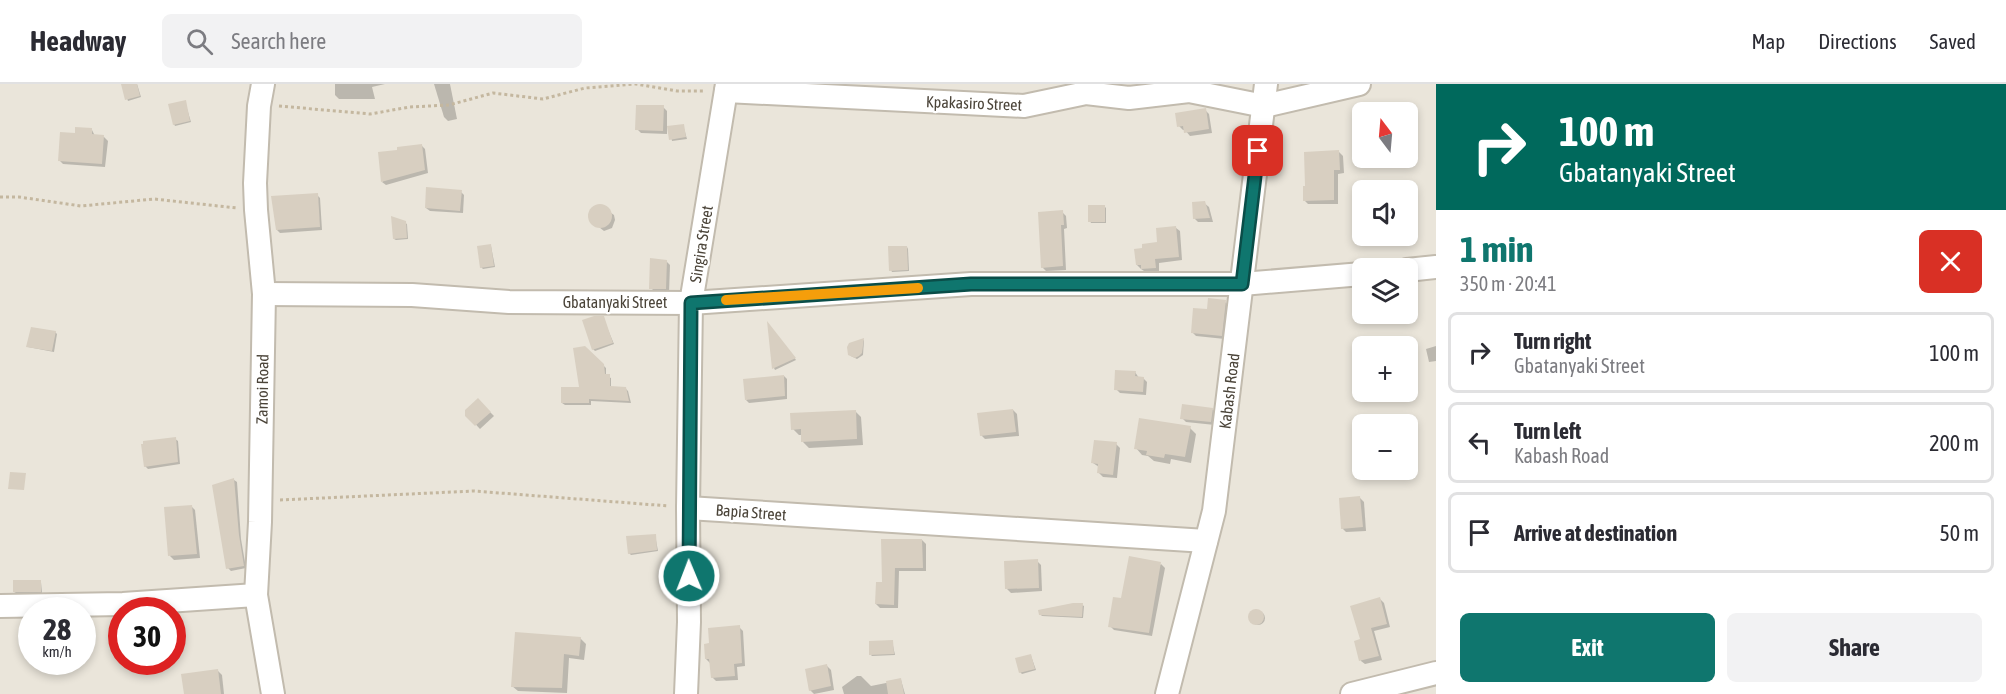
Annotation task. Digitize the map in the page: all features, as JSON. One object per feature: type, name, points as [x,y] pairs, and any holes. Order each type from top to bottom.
[{"type":"street","name":"Kabash Road","points":[[1167,694],[1214,511],[1266,84]]},
{"type":"street","name":"Kpakasiro Street","points":[[727,88],[1024,106],[1086,93],[1129,98],[1189,91],[1264,106],[1359,84]]},
{"type":"street","name":"Singira Street","points":[[686,694],[689,622],[691,303],[727,88]]},
{"type":"street","name":"Zamoi Road","points":[[261,95],[256,210],[264,294],[261,500],[256,595],[273,694]]},
{"type":"street","points":[[1418,269],[1436,267]]},
{"type":"street","name":"Gbatanyaki Street","points":[[264,294],[412,295],[509,302],[691,303],[971,284],[1242,284],[1352,275]]},
{"type":"street","name":"Bapia Street","points":[[688,508],[1206,541]]},
{"type":"street","points":[[0,606],[134,603],[256,595]]},
{"type":"street","points":[[1352,694],[1436,673]]},
{"type":"street","points":[[273,694],[285,694]]},
{"type":"path","points":[[261,95],[303,107],[370,114],[410,107],[449,105],[493,93],[543,99],[585,88],[636,84],[678,91],[727,88]]},
{"type":"path","points":[[0,197],[19,197],[81,206],[154,199],[256,210]]},
{"type":"path","points":[[261,500],[474,491],[688,508]]},
{"type":"shaded area","points":[[0,84],[1436,84],[1436,694],[0,694]]},
{"type":"building","points":[[121,84],[137,84],[140,96],[125,100]]},
{"type":"building","points":[[186,100],[190,121],[173,125],[168,104]]},
{"type":"building","points":[[636,105],[664,105],[663,131],[635,130]]},
{"type":"building","points":[[1206,108],[1209,129],[1184,133],[1183,126],[1177,127],[1175,113]]},
{"type":"building","points":[[684,124],[686,137],[669,140],[667,126]]},
{"type":"building","points":[[75,127],[92,128],[92,134],[104,135],[102,164],[58,161],[60,132],[75,133]]},
{"type":"building","points":[[422,144],[425,170],[381,182],[378,152]]},
{"type":"building","points":[[1339,150],[1340,170],[1334,170],[1334,200],[1303,201],[1304,152]]},
{"type":"building","points":[[426,187],[462,190],[460,211],[425,208]]},
{"type":"building","points":[[318,193],[320,227],[276,230],[271,196]]},
{"type":"building","points":[[1205,201],[1210,218],[1193,219],[1192,202]]},
{"type":"building","points":[[600,204],[608,208],[612,216],[608,224],[600,228],[592,224],[588,216],[592,208]]},
{"type":"building","points":[[1088,205],[1105,205],[1105,222],[1088,222]]},
{"type":"building","points":[[1063,210],[1064,225],[1061,225],[1063,266],[1041,268],[1038,212]]},
{"type":"building","points":[[391,216],[406,221],[407,238],[393,239]]},
{"type":"building","points":[[1176,226],[1179,257],[1155,259],[1156,268],[1141,269],[1141,265],[1136,265],[1134,249],[1142,248],[1142,244],[1157,242],[1156,228]]},
{"type":"building","points":[[491,244],[494,266],[480,268],[477,246]]},
{"type":"building","points":[[888,246],[907,246],[908,270],[889,271]]},
{"type":"building","points":[[650,258],[667,260],[666,289],[649,289]]},
{"type":"building","points":[[1208,298],[1226,300],[1222,336],[1191,333],[1193,308],[1207,309]]},
{"type":"building","points":[[604,316],[613,343],[592,350],[582,320]]},
{"type":"building","points":[[767,321],[796,358],[772,369]]},
{"type":"building","points":[[31,327],[56,331],[52,351],[26,347]]},
{"type":"building","points":[[864,338],[862,353],[855,358],[848,355],[849,343]]},
{"type":"building","points":[[585,346],[604,364],[605,374],[610,374],[610,386],[626,387],[629,401],[589,399],[589,403],[561,403],[561,387],[579,387],[573,348]]},
{"type":"building","points":[[1115,370],[1136,371],[1135,376],[1144,377],[1143,392],[1114,390]]},
{"type":"building","points":[[784,375],[785,396],[745,400],[743,379]]},
{"type":"building","points":[[478,398],[491,412],[475,426],[465,416],[465,410]]},
{"type":"building","points":[[1182,404],[1213,408],[1211,422],[1180,419]]},
{"type":"building","points":[[1013,409],[1016,432],[980,436],[977,413]]},
{"type":"building","points":[[856,410],[857,439],[801,442],[801,429],[791,430],[790,413]]},
{"type":"building","points":[[1139,418],[1191,426],[1185,457],[1165,454],[1164,458],[1146,455],[1147,451],[1134,449]]},
{"type":"building","points":[[176,437],[178,462],[144,467],[141,444],[143,441]]},
{"type":"building","points":[[1094,440],[1117,442],[1113,475],[1097,473],[1098,464],[1091,463]]},
{"type":"building","points":[[10,472],[26,473],[24,490],[8,489]]},
{"type":"building","points":[[234,478],[244,566],[226,569],[212,485]]},
{"type":"building","points":[[1360,496],[1363,527],[1341,529],[1339,498]]},
{"type":"building","points":[[192,505],[197,554],[168,556],[164,507]]},
{"type":"building","points":[[656,534],[657,550],[628,554],[626,536]]},
{"type":"building","points":[[881,539],[922,539],[923,568],[895,568],[894,605],[875,604],[876,582],[882,582]]},
{"type":"building","points":[[1129,556],[1161,562],[1149,633],[1108,627],[1113,597],[1121,598]]},
{"type":"building","points":[[1038,559],[1039,588],[1005,589],[1004,561]]},
{"type":"building","points":[[13,580],[41,580],[41,592],[13,592]]},
{"type":"building","points":[[1380,597],[1387,624],[1371,628],[1379,656],[1359,661],[1354,641],[1360,639],[1350,606]]},
{"type":"building","points":[[1083,603],[1082,617],[1039,615],[1038,610]]},
{"type":"building","points":[[1256,609],[1264,617],[1256,625],[1248,617]]},
{"type":"building","points":[[740,625],[742,663],[734,664],[735,676],[711,678],[709,659],[705,659],[704,644],[709,643],[708,628]]},
{"type":"building","points":[[515,632],[581,637],[579,656],[564,654],[562,688],[511,687]]},
{"type":"building","points":[[893,640],[894,654],[869,655],[869,641]]},
{"type":"building","points":[[1031,654],[1035,669],[1019,673],[1015,658]]},
{"type":"building","points":[[827,664],[831,686],[809,691],[805,669]]},
{"type":"building","points":[[218,669],[221,694],[184,694],[181,675]]},
{"type":"building","points":[[901,678],[904,694],[888,694],[886,681]]},
{"type":"slow traffic","points":[[726,300],[918,288]]},
{"type":"route","points":[[689,576],[691,303],[971,284],[1242,284],[1258,151]]}]
